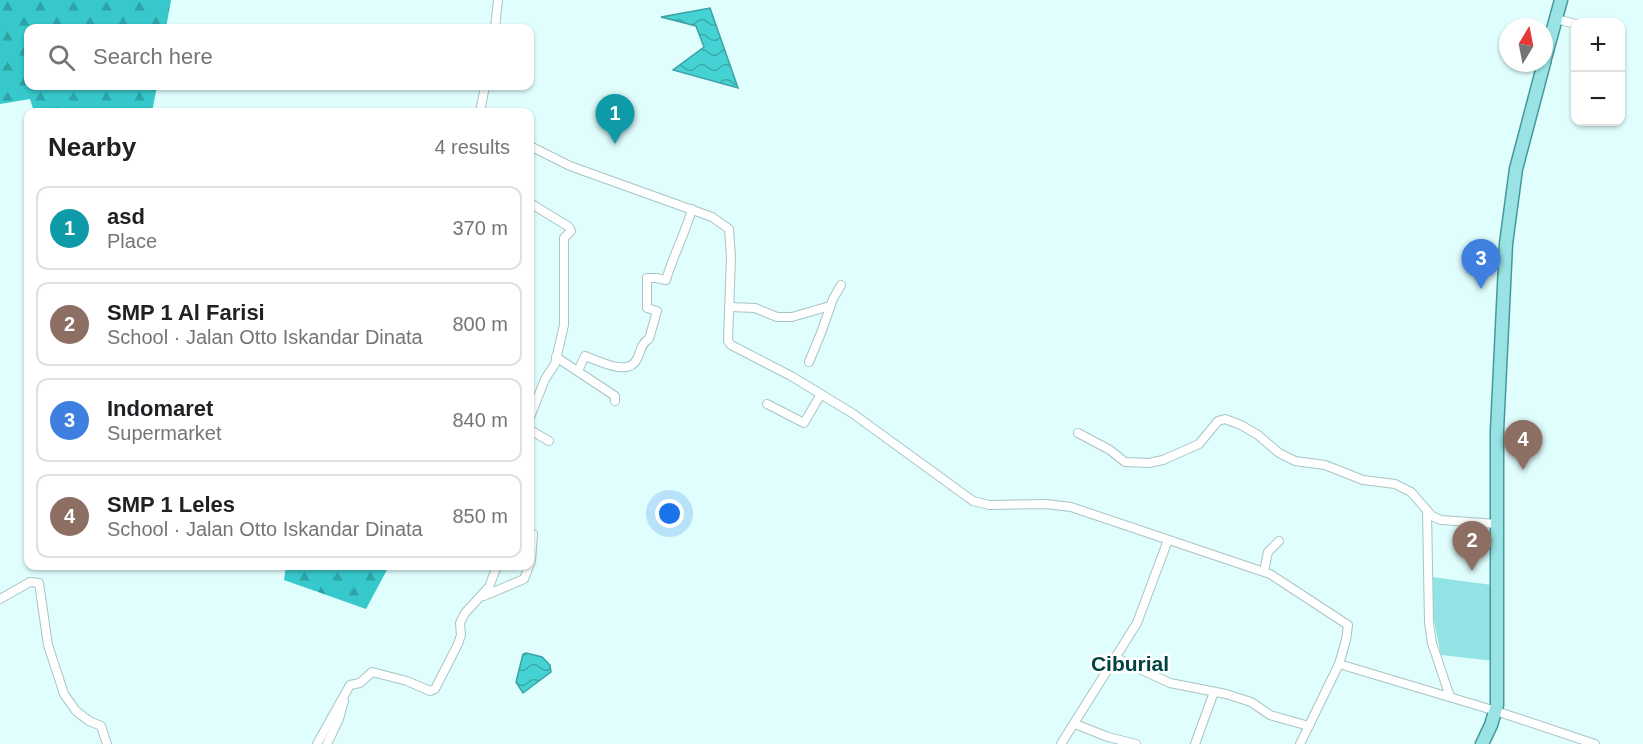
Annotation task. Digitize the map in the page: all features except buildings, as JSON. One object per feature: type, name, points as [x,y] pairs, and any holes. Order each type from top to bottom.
[{"type":"main road","points":[[1553,30],[1561,0]]},
{"type":"main road","points":[[1482,744],[1497,705],[1497,431],[1506,244],[1516,169],[1542,72]]},
{"type":"street","points":[[495,24],[498,0]]},
{"type":"street","points":[[1556,19],[1571,23]]},
{"type":"street","points":[[481,108],[484,90]]},
{"type":"street","points":[[534,148],[570,166],[712,217],[729,229],[731,257],[728,341],[731,345],[790,376],[860,418],[974,501],[988,505],[1060,505],[1264,571],[1348,625],[1339,664],[1300,744]]},
{"type":"street","points":[[534,205],[569,227],[571,231],[564,238],[564,326],[555,364],[545,379],[534,407]]},
{"type":"street","points":[[578,370],[585,356],[619,367],[632,366],[636,362],[644,342],[649,339],[657,311],[647,308],[648,278],[666,280],[673,256],[685,234],[692,209]]},
{"type":"street","points":[[809,362],[830,306],[841,285]]},
{"type":"street","points":[[729,308],[755,308],[777,317],[792,317],[830,306]]},
{"type":"street","points":[[556,357],[615,396],[615,401]]},
{"type":"street","points":[[767,404],[804,423],[821,394]]},
{"type":"street","points":[[1078,433],[1110,450],[1125,462],[1149,463],[1163,460],[1199,444],[1218,420],[1225,419],[1241,425],[1279,453],[1295,461],[1324,465],[1363,480],[1395,483],[1411,492],[1432,516],[1441,520],[1497,524]]},
{"type":"street","points":[[534,432],[549,441]]},
{"type":"street","points":[[1427,511],[1429,623],[1434,649],[1450,697]]},
{"type":"street","points":[[1061,744],[1116,658],[1144,606],[1168,540]]},
{"type":"street","points":[[1264,571],[1268,552],[1279,542]]},
{"type":"street","points":[[483,596],[495,570]]},
{"type":"street","points":[[317,744],[350,685],[360,683],[372,672],[407,681],[430,691],[435,690],[458,644],[461,635],[460,623],[465,613],[474,602],[483,596],[524,579],[528,570]]},
{"type":"street","points":[[0,598],[30,582],[39,583],[48,645],[64,694],[75,711],[88,721],[101,726],[107,744]]},
{"type":"street","points":[[1116,658],[1170,683],[1251,702],[1270,715],[1309,726]]},
{"type":"street","points":[[1339,664],[1496,711],[1595,744]]},
{"type":"street","points":[[327,744],[339,719],[346,692]]},
{"type":"street","points":[[1195,744],[1214,692]]},
{"type":"street","points":[[1075,724],[1136,744]]},
{"type":"shaded area","points":[[1432,577],[1492,585],[1494,661],[1441,655],[1433,616]]},
{"type":"green space","points":[[0,0],[171,0],[167,24],[24,24],[24,90],[156,90],[153,108],[33,108],[30,99],[0,104]]},
{"type":"green space","points":[[285,570],[387,570],[366,609],[284,580]]},
{"type":"water","points":[[710,8],[738,88],[673,70],[704,47],[696,26],[661,17]]},
{"type":"water","points":[[523,654],[542,657],[550,665],[551,672],[523,693],[516,682]]},
{"type":"place","name":"asd","points":[[615,144]]},
{"type":"place","name":"Indomaret","points":[[1481,289]]},
{"type":"place","name":"SMP 1 Leles","points":[[1523,470]]},
{"type":"place","name":"SMP 1 Al Farisi","points":[[1472,571]]},
{"type":"district","name":"Ciburial","points":[[1130,663]]}]
